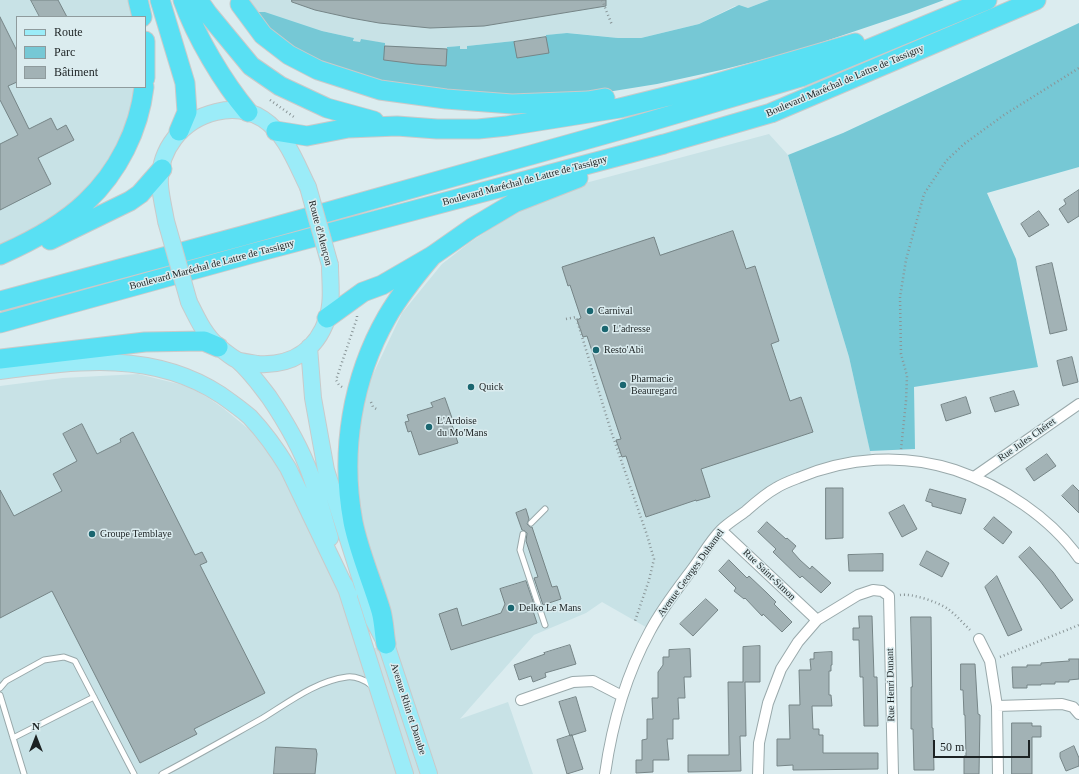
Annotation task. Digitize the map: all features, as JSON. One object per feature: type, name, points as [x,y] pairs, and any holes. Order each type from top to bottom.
[{"type":"highway","points":[[138,0],[142,16]]},
{"type":"highway","points":[[160,0],[185,83],[187,112],[179,131]]},
{"type":"highway","points":[[183,0],[188,16],[210,56],[238,100],[248,112]]},
{"type":"highway","points":[[198,0],[251,66],[280,86],[327,108],[397,126]]},
{"type":"highway","name":"Boulevard Maréchal de Lattre de Tassigny","points":[[0,323],[250,254],[664,144],[771,113],[1036,0]]},
{"type":"highway","points":[[240,4],[264,35],[289,55],[318,70],[380,90],[446,99],[512,104],[588,101],[670,86],[697,89]]},
{"type":"highway","points":[[276,131],[307,136],[348,128],[397,126],[437,129],[471,129],[508,126],[620,108],[697,89],[978,4]]},
{"type":"highway","name":"Boulevard Maréchal de Lattre de Tassigny","points":[[0,301],[242,236],[638,125],[801,77],[978,4]]},
{"type":"highway","points":[[0,255],[29,241],[57,224],[86,202],[99,188],[126,148],[137,122],[144,88]]},
{"type":"highway","points":[[327,318],[362,292],[382,285],[432,256],[472,228],[514,203],[573,179],[656,156],[664,144]]},
{"type":"highway","points":[[0,262],[16,257],[130,202],[140,194],[162,169]]},
{"type":"highway","points":[[386,644],[381,613],[356,534],[350,498],[348,473],[349,433],[357,392],[370,351],[387,316],[432,256]]},
{"type":"highway","points":[[0,359],[145,342],[204,341],[218,347]]},
{"type":"main road","name":"Route d'Alençon","points":[[233,110],[248,112],[264,120],[276,131],[286,144],[308,187],[330,265],[330,302],[323,330],[310,347],[291,360],[276,364],[254,363],[237,360],[218,347],[200,324],[189,302],[166,221],[160,185],[167,150],[179,131],[193,121],[209,113],[233,110]]},
{"type":"main road","name":"Avenue Rhin et Danube","points":[[310,347],[313,398],[326,470],[374,621],[386,644],[429,774]]},
{"type":"main road","points":[[237,360],[249,370],[273,403],[299,448],[312,478],[405,774]]},
{"type":"main road","points":[[0,371],[77,362],[137,364],[165,370],[191,379],[214,390],[249,416],[264,433],[288,468],[349,595]]},
{"type":"street","name":"Rue Jules Chéret","points":[[974,477],[1079,404]]},
{"type":"street","name":"Avenue Georges Duhamel","points":[[605,774],[611,740],[622,696],[635,661],[650,630],[667,603],[721,530],[776,487],[816,471],[872,459],[900,459],[936,464],[974,477],[1002,491],[1038,515],[1070,546],[1079,558]]},
{"type":"street","name":"Rue Saint-Simon","points":[[721,530],[817,620]]},
{"type":"street","points":[[758,774],[759,743],[768,703],[781,669],[798,642],[817,620],[858,595],[873,590],[882,590],[890,596]]},
{"type":"street","name":"Rue Henri Dunant","points":[[890,596],[893,774]]},
{"type":"street","points":[[979,639],[990,661],[996,706],[998,774]]},
{"type":"street","points":[[520,700],[573,682],[593,681],[622,696]]},
{"type":"street","points":[[996,706],[1062,704],[1073,707],[1079,714]]},
{"type":"lane","points":[[531,523],[545,509]]},
{"type":"lane","points":[[523,534],[520,550],[545,624]]},
{"type":"lane","points":[[0,688],[6,681],[44,660],[64,657],[75,661],[134,774]]},
{"type":"lane","points":[[162,774],[200,754],[312,688],[334,680],[349,677],[368,682],[380,693]]},
{"type":"lane","points":[[0,695],[24,774]]},
{"type":"lane","points":[[13,738],[94,696]]},
{"type":"path","points":[[602,0],[612,25]]},
{"type":"path","points":[[900,459],[907,376],[901,354],[900,298],[906,260],[924,194],[946,161],[964,144],[1004,115],[1079,68]]},
{"type":"path","points":[[352,300],[357,318],[336,380],[339,385],[369,395],[373,407],[378,410]]},
{"type":"path","points":[[566,319],[576,317],[611,431],[653,554],[654,559],[649,580],[635,621]]},
{"type":"path","points":[[890,596],[905,594],[931,601],[948,609],[979,639]]},
{"type":"path","points":[[990,661],[1079,625]]},
{"type":"shaded area","points":[[0,0],[129,0],[133,16],[16,16],[16,88],[137,88],[132,125],[97,183],[69,207],[43,224],[0,244]]},
{"type":"shaded area","points":[[238,0],[769,0],[748,8],[735,6],[699,24],[641,38],[618,38],[569,33],[546,35],[549,53],[517,58],[514,41],[467,46],[467,53],[460,54],[459,46],[447,47],[446,66],[384,60],[385,43],[361,40],[360,47],[353,45],[354,38],[322,31],[265,12],[257,12]]},
{"type":"shaded area","points":[[769,134],[788,155],[849,357],[872,459],[776,487],[721,530],[651,630],[602,602],[586,613],[534,635],[460,719],[508,702],[533,774],[0,774],[0,386],[63,378],[138,374],[187,386],[207,397],[251,431],[281,473],[310,527],[340,596],[359,652],[394,643],[354,508],[354,441],[366,389],[402,313],[442,264],[469,243],[522,208],[578,185]]},
{"type":"green space","points":[[769,0],[944,0],[796,51],[721,70],[657,84],[595,94],[527,96],[386,86],[289,49],[254,14],[257,12],[265,12],[322,31],[354,38],[353,41],[360,42],[361,39],[385,43],[385,46],[447,49],[447,47],[460,46],[460,49],[467,49],[467,46],[515,42],[546,37],[546,35],[567,33],[618,38],[641,38],[699,24],[739,5],[748,8]]},
{"type":"green space","points":[[1079,23],[1079,167],[987,193],[1016,259],[1038,367],[914,387],[915,449],[870,451],[849,357],[788,155],[843,133]]},
{"type":"building","points":[[31,0],[58,0],[66,16],[39,16]]},
{"type":"building","points":[[292,0],[606,0],[606,6],[484,26],[430,28],[379,23],[351,18],[315,10],[292,2]]},
{"type":"building","points":[[0,17],[16,49],[16,82],[8,86],[29,129],[51,118],[57,130],[66,125],[74,140],[38,158],[51,184],[0,210],[0,144],[18,135],[0,100]]},
{"type":"building","points":[[546,37],[549,53],[517,58],[514,42]]},
{"type":"building","points":[[385,46],[447,49],[446,66],[384,60]]},
{"type":"building","points":[[1079,190],[1079,216],[1068,223],[1059,209],[1066,204],[1064,200]]},
{"type":"building","points":[[1039,211],[1049,225],[1029,237],[1021,224]]},
{"type":"building","points":[[733,231],[746,269],[755,266],[779,341],[771,344],[790,401],[801,397],[813,432],[701,469],[710,497],[696,500],[646,517],[626,456],[622,457],[616,440],[621,439],[587,336],[583,337],[577,320],[581,318],[570,285],[568,286],[562,267],[654,237],[660,255]]},
{"type":"building","points":[[1052,263],[1067,330],[1050,334],[1036,267]]},
{"type":"building","points":[[1072,357],[1078,382],[1063,386],[1057,361]]},
{"type":"building","points":[[1014,391],[1019,405],[995,412],[990,398]]},
{"type":"building","points":[[966,397],[971,413],[946,421],[941,405]]},
{"type":"building","name":"L'Ardoise du Mo'Mans","points":[[445,398],[458,443],[419,455],[411,431],[408,432],[405,422],[409,421],[407,415],[433,407],[431,403]]},
{"type":"building","points":[[82,424],[97,454],[121,442],[120,439],[133,432],[195,555],[202,552],[207,562],[200,565],[265,693],[194,729],[197,734],[140,763],[52,591],[0,618],[0,490],[14,516],[62,491],[53,474],[77,461],[63,434]]},
{"type":"building","points":[[1047,454],[1056,466],[1034,481],[1026,469]]},
{"type":"building","points":[[1073,485],[1079,491],[1079,513],[1062,496]]},
{"type":"building","points":[[826,488],[843,488],[843,538],[826,539]]},
{"type":"building","points":[[930,489],[966,499],[961,514],[932,506],[932,503],[926,501]]},
{"type":"building","points":[[904,505],[917,529],[902,537],[889,513]]},
{"type":"building","points":[[526,509],[529,519],[527,524],[532,527],[552,587],[557,586],[561,599],[543,605],[534,578],[538,577],[526,541],[527,533],[522,530],[516,513]]},
{"type":"building","points":[[994,517],[1012,532],[1003,544],[984,529]]},
{"type":"building","points":[[767,522],[796,546],[792,551],[800,560],[810,569],[812,566],[831,583],[821,593],[802,576],[800,578],[773,552],[776,549],[758,532]]},
{"type":"building","points":[[1030,547],[1053,572],[1073,600],[1061,609],[1040,581],[1019,557]]},
{"type":"building","points":[[927,551],[949,563],[942,577],[920,565]]},
{"type":"building","points":[[883,554],[883,571],[849,571],[848,555]]},
{"type":"building","points":[[729,560],[747,578],[749,576],[767,593],[776,602],[774,604],[792,622],[782,632],[763,614],[762,616],[745,598],[744,599],[734,591],[736,588],[719,571]]},
{"type":"building","points":[[997,576],[1022,630],[1008,636],[985,587]]},
{"type":"building","points":[[526,581],[535,607],[532,608],[537,623],[451,650],[439,614],[457,608],[462,626],[501,613],[505,604],[500,589]]},
{"type":"building","points":[[706,599],[718,610],[693,636],[680,624]]},
{"type":"building","points":[[859,616],[872,616],[874,677],[877,677],[878,726],[864,726],[863,677],[860,677],[859,640],[853,640],[853,628],[859,628]]},
{"type":"building","points":[[911,617],[931,617],[934,770],[914,770],[913,729],[911,729]]},
{"type":"building","points":[[570,645],[576,664],[545,673],[546,677],[533,682],[531,676],[519,680],[514,665],[545,654],[544,653]]},
{"type":"building","points":[[760,646],[760,682],[745,682],[746,736],[740,736],[741,771],[688,772],[688,755],[729,755],[728,682],[743,682],[743,647]]},
{"type":"building","points":[[690,649],[691,677],[684,677],[685,698],[678,698],[679,719],[673,719],[673,739],[667,739],[669,760],[653,760],[653,772],[636,773],[636,760],[642,760],[642,740],[647,739],[647,719],[653,719],[652,698],[658,698],[658,672],[663,665],[663,657],[669,657],[669,650]]},
{"type":"building","points":[[832,652],[832,665],[831,671],[829,671],[829,695],[831,695],[832,706],[812,706],[813,729],[819,729],[819,735],[823,735],[823,753],[878,753],[878,769],[793,770],[793,765],[777,766],[777,739],[790,739],[789,705],[800,705],[799,670],[811,670],[810,659],[814,659],[814,653]]},
{"type":"building","points":[[1069,659],[1079,659],[1079,679],[1069,680],[1069,682],[1055,682],[1055,684],[1027,685],[1027,688],[1013,688],[1012,667],[1027,667],[1027,665],[1041,665],[1041,663],[1069,661]]},
{"type":"building","points":[[961,664],[975,664],[978,714],[980,715],[979,774],[964,774],[964,756],[966,756],[965,715],[963,690],[961,690]]},
{"type":"building","points":[[576,697],[586,731],[570,736],[559,702]]},
{"type":"building","points":[[1012,723],[1032,723],[1032,726],[1041,726],[1041,737],[1032,737],[1032,774],[1012,774]]},
{"type":"building","points":[[572,735],[583,769],[567,774],[557,740]]},
{"type":"building","points":[[1074,746],[1079,758],[1079,766],[1066,771],[1060,757],[1060,753]]},
{"type":"building","points":[[276,747],[316,749],[315,774],[274,774]]},
{"type":"place","name":"Carnival","points":[[590,311]]},
{"type":"place","name":"L'adresse","points":[[605,329]]},
{"type":"place","name":"Resto'Abi","points":[[596,350]]},
{"type":"place","name":"Pharmacie Beauregard","points":[[623,385]]},
{"type":"place","name":"Quick","points":[[471,387]]},
{"type":"place","name":"L'Ardoise du Mo'Mans","points":[[429,427]]},
{"type":"place","name":"Groupe Temblaye","points":[[92,534]]},
{"type":"place","name":"Delko Le Mans","points":[[511,608]]}]
